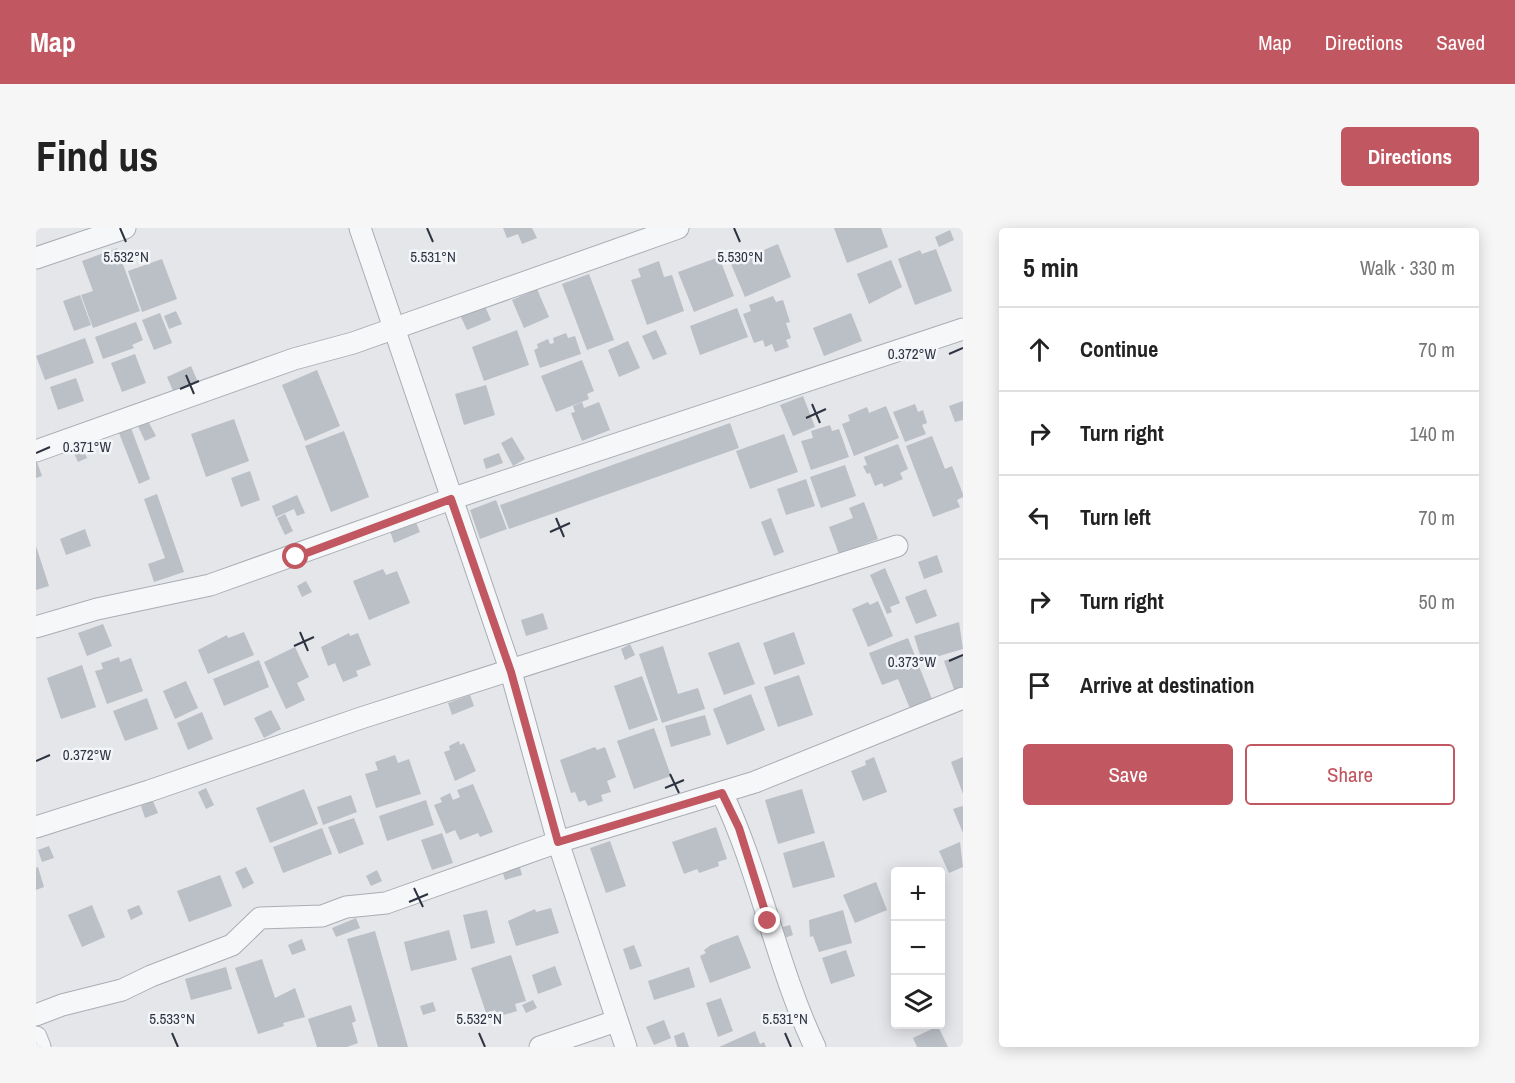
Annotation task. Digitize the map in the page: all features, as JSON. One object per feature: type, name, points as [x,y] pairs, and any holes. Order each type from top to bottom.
[{"type":"street","points":[[36,258],[125,228]]},
{"type":"street","points":[[360,228],[511,672],[558,842],[626,1047]]},
{"type":"street","points":[[36,451],[294,358],[353,343],[678,228]]},
{"type":"street","points":[[36,627],[97,609],[210,585],[451,499],[963,329]]},
{"type":"street","points":[[36,827],[361,718],[511,672],[897,546]]},
{"type":"street","points":[[36,1015],[62,1005],[122,990],[151,976],[223,949],[232,945],[260,918],[322,916],[346,907],[386,903],[558,842],[722,793],[963,699]]},
{"type":"street","points":[[722,793],[739,828],[788,982],[815,1047]]},
{"type":"street","points":[[540,1047],[616,1021]]},
{"type":"street","points":[[36,1036],[40,1047]]},
{"type":"building","points":[[503,228],[532,228],[537,238],[522,244],[518,234],[507,238]]},
{"type":"building","points":[[834,228],[881,228],[888,247],[847,263]]},
{"type":"building","points":[[950,230],[954,240],[939,247],[935,237]]},
{"type":"building","points":[[778,244],[791,277],[745,297],[731,264]]},
{"type":"building","points":[[117,248],[140,311],[93,328],[81,295],[93,291],[82,261]]},
{"type":"building","points":[[936,249],[952,291],[915,305],[898,259],[920,250],[922,254]]},
{"type":"building","points":[[719,257],[734,296],[694,312],[678,272]]},
{"type":"building","points":[[162,259],[177,299],[142,312],[128,271]]},
{"type":"building","points":[[891,260],[902,287],[869,304],[857,274]]},
{"type":"building","points":[[659,261],[664,277],[672,275],[684,311],[647,325],[631,280],[641,277],[638,269]]},
{"type":"building","points":[[589,274],[614,340],[587,350],[562,284]]},
{"type":"building","points":[[537,289],[549,317],[524,328],[512,300]]},
{"type":"building","points":[[80,295],[91,325],[74,331],[63,301]]},
{"type":"building","points":[[773,296],[776,302],[783,300],[790,322],[786,323],[791,338],[786,340],[789,347],[775,352],[772,344],[765,347],[763,340],[754,343],[743,314],[751,311],[749,305]]},
{"type":"building","points":[[484,304],[491,320],[467,330],[460,315]]},
{"type":"building","points":[[737,308],[748,337],[700,355],[690,326]]},
{"type":"building","points":[[176,311],[182,324],[169,329],[164,316]]},
{"type":"building","points":[[160,313],[172,343],[154,350],[142,320]]},
{"type":"building","points":[[851,313],[862,341],[824,356],[813,328]]},
{"type":"building","points":[[136,322],[143,340],[132,345],[134,348],[103,359],[95,337]]},
{"type":"building","points":[[517,330],[529,365],[484,381],[472,347]]},
{"type":"building","points":[[656,330],[667,354],[653,360],[642,336]]},
{"type":"building","points":[[566,333],[568,338],[575,336],[581,354],[540,368],[534,350],[538,348],[537,344],[548,339],[550,344],[554,343],[553,338]]},
{"type":"building","points":[[85,338],[94,363],[45,380],[36,356]]},
{"type":"building","points":[[628,341],[640,368],[619,377],[608,350]]},
{"type":"building","points":[[135,354],[146,383],[122,392],[111,363]]},
{"type":"building","points":[[582,360],[594,391],[587,394],[589,399],[556,412],[541,376]]},
{"type":"building","points":[[191,366],[198,382],[174,393],[167,377]]},
{"type":"building","points":[[317,370],[340,426],[305,441],[282,385]]},
{"type":"building","points":[[76,378],[84,401],[58,410],[50,387]]},
{"type":"building","points":[[486,385],[495,415],[464,425],[455,394]]},
{"type":"building","points":[[803,396],[815,427],[793,436],[780,405]]},
{"type":"building","points":[[963,401],[963,420],[955,422],[949,406]]},
{"type":"building","points":[[582,402],[584,408],[599,402],[610,430],[582,441],[571,413],[575,412],[573,406]]},
{"type":"building","points":[[915,404],[918,412],[923,410],[927,423],[922,425],[926,434],[905,442],[893,412]]},
{"type":"building","points":[[886,406],[899,438],[854,456],[842,424],[850,421],[848,415],[867,407],[869,413]]},
{"type":"building","points":[[147,419],[156,436],[145,441],[137,424]]},
{"type":"building","points":[[234,419],[249,461],[206,477],[191,434]]},
{"type":"building","points":[[730,423],[739,448],[509,529],[500,505]]},
{"type":"building","points":[[830,425],[832,431],[839,429],[849,457],[811,470],[801,441],[813,438],[811,431]]},
{"type":"building","points":[[131,428],[150,479],[139,484],[119,433]]},
{"type":"building","points":[[344,431],[369,497],[331,512],[305,446]]},
{"type":"building","points":[[784,434],[798,472],[750,489],[736,451]]},
{"type":"building","points":[[932,436],[945,469],[952,466],[963,494],[963,497],[957,500],[960,507],[933,517],[906,446]]},
{"type":"building","points":[[512,437],[525,459],[513,466],[501,443]]},
{"type":"building","points":[[898,444],[908,469],[900,473],[903,479],[884,487],[882,483],[875,486],[870,473],[867,474],[863,466],[867,465],[864,457]]},
{"type":"building","points":[[82,447],[87,458],[78,462],[73,451]]},
{"type":"building","points":[[499,453],[503,463],[486,469],[483,459]]},
{"type":"building","points":[[36,459],[42,476],[36,478]]},
{"type":"building","points":[[845,465],[856,496],[821,508],[810,477]]},
{"type":"building","points":[[250,471],[260,500],[241,507],[231,478]]},
{"type":"building","points":[[806,479],[815,506],[786,515],[777,489]]},
{"type":"building","points":[[157,494],[184,572],[154,582],[148,564],[165,558],[144,499]]},
{"type":"building","points":[[297,495],[305,513],[297,516],[294,509],[276,517],[272,506]]},
{"type":"building","points":[[496,500],[507,529],[480,539],[470,510]]},
{"type":"building","points":[[864,502],[878,539],[839,554],[829,527],[853,518],[849,508]]},
{"type":"building","points":[[285,514],[293,531],[285,535],[277,518]]},
{"type":"building","points":[[771,518],[784,552],[774,556],[761,522]]},
{"type":"building","points":[[415,520],[420,532],[394,543],[390,531]]},
{"type":"building","points":[[85,529],[91,546],[66,555],[60,539]]},
{"type":"building","points":[[36,546],[49,586],[36,590]]},
{"type":"building","points":[[937,555],[943,572],[924,579],[918,562]]},
{"type":"building","points":[[885,568],[900,603],[890,607],[892,612],[887,614],[870,575]]},
{"type":"building","points":[[383,569],[386,575],[397,571],[410,603],[369,620],[353,581]]},
{"type":"building","points":[[306,581],[312,592],[302,597],[297,586]]},
{"type":"building","points":[[926,589],[937,616],[916,624],[905,597]]},
{"type":"building","points":[[878,601],[893,636],[868,647],[852,609],[868,602],[870,605]]},
{"type":"building","points":[[543,613],[548,629],[526,636],[521,620]]},
{"type":"building","points":[[959,622],[963,649],[922,661],[914,636]]},
{"type":"building","points":[[103,624],[112,646],[87,656],[78,633]]},
{"type":"building","points":[[244,632],[254,655],[208,674],[198,650],[227,635],[228,638]]},
{"type":"building","points":[[794,632],[805,664],[774,675],[763,643]]},
{"type":"building","points":[[349,633],[350,636],[358,633],[371,665],[356,671],[358,676],[343,682],[335,663],[328,666],[321,647]]},
{"type":"building","points":[[908,638],[935,707],[913,716],[898,679],[882,685],[869,653]]},
{"type":"building","points":[[739,642],[755,684],[724,695],[708,653]]},
{"type":"building","points":[[630,644],[635,655],[625,660],[621,649]]},
{"type":"building","points":[[663,646],[678,694],[698,688],[705,709],[662,723],[639,654]]},
{"type":"building","points":[[295,647],[309,677],[297,683],[305,700],[286,709],[264,662]]},
{"type":"building","points":[[963,654],[963,692],[956,695],[944,661]]},
{"type":"building","points":[[119,657],[120,662],[131,658],[143,691],[107,704],[95,671],[103,669],[101,663]]},
{"type":"building","points":[[259,660],[269,687],[224,706],[213,679]]},
{"type":"building","points":[[82,665],[96,707],[61,719],[47,678]]},
{"type":"building","points":[[799,675],[813,715],[778,727],[764,687]]},
{"type":"building","points":[[642,676],[658,720],[629,730],[614,686]]},
{"type":"building","points":[[186,681],[198,708],[175,719],[163,691]]},
{"type":"building","points":[[751,694],[765,730],[727,745],[713,709]]},
{"type":"building","points":[[470,695],[474,706],[452,715],[448,703]]},
{"type":"building","points":[[147,698],[158,729],[125,741],[113,711]]},
{"type":"building","points":[[271,710],[281,729],[264,738],[254,718]]},
{"type":"building","points":[[202,712],[213,739],[188,750],[177,723]]},
{"type":"building","points":[[705,715],[711,735],[671,747],[665,726]]},
{"type":"building","points":[[654,728],[671,776],[634,789],[617,741]]},
{"type":"building","points":[[459,741],[460,745],[464,743],[476,771],[455,781],[444,752],[450,750],[449,746]]},
{"type":"building","points":[[595,747],[597,750],[605,747],[616,777],[607,781],[611,792],[601,795],[603,801],[588,806],[585,800],[579,802],[575,792],[571,793],[560,760]]},
{"type":"building","points":[[395,755],[398,763],[409,759],[421,794],[376,808],[365,774],[378,770],[375,762]]},
{"type":"building","points":[[874,757],[887,792],[863,801],[851,771],[866,765],[865,761]]},
{"type":"building","points":[[963,757],[963,794],[951,762]]},
{"type":"building","points":[[473,784],[493,832],[480,837],[478,833],[460,840],[455,830],[446,834],[434,805],[442,802],[440,798],[450,793],[453,800],[460,797],[457,790]]},
{"type":"building","points":[[206,788],[214,805],[206,809],[198,792]]},
{"type":"building","points":[[304,789],[318,824],[270,843],[256,808]]},
{"type":"building","points":[[802,789],[815,833],[778,844],[765,800]]},
{"type":"building","points":[[351,795],[357,812],[323,825],[317,807]]},
{"type":"building","points":[[426,800],[434,825],[387,841],[379,816]]},
{"type":"building","points":[[153,801],[158,813],[145,818],[141,806]]},
{"type":"building","points":[[963,807],[963,833],[953,809]]},
{"type":"building","points":[[354,818],[364,844],[339,854],[328,827]]},
{"type":"building","points":[[716,827],[727,859],[718,862],[719,866],[699,873],[697,869],[684,874],[672,842]]},
{"type":"building","points":[[322,828],[332,854],[283,873],[273,847]]},
{"type":"building","points":[[442,833],[453,863],[432,870],[421,840]]},
{"type":"building","points":[[610,841],[626,886],[606,893],[590,848]]},
{"type":"building","points":[[824,841],[835,877],[793,888],[783,853]]},
{"type":"building","points":[[960,842],[963,867],[949,873],[939,851]]},
{"type":"building","points":[[49,846],[54,858],[42,862],[38,850]]},
{"type":"building","points":[[519,864],[522,875],[505,880],[502,870]]},
{"type":"building","points":[[38,867],[44,887],[36,890],[36,868]]},
{"type":"building","points":[[246,867],[254,883],[243,889],[235,872]]},
{"type":"building","points":[[377,870],[382,881],[371,886],[366,876]]},
{"type":"building","points":[[220,875],[232,906],[189,922],[177,891]]},
{"type":"building","points":[[876,882],[887,910],[855,923],[843,895]]},
{"type":"building","points":[[92,905],[105,937],[82,947],[68,915]]},
{"type":"building","points":[[139,905],[143,914],[131,920],[127,910]]},
{"type":"building","points":[[551,908],[559,933],[516,946],[508,921],[535,909],[536,912]]},
{"type":"building","points":[[487,910],[495,943],[471,949],[463,915]]},
{"type":"building","points":[[843,910],[852,943],[819,952],[813,936],[810,937],[809,920]]},
{"type":"building","points":[[356,918],[360,928],[336,937],[332,928]]},
{"type":"building","points":[[790,925],[793,935],[782,939],[779,928]]},
{"type":"building","points":[[449,930],[457,960],[411,971],[404,942]]},
{"type":"building","points":[[375,931],[408,1047],[378,1047],[347,939]]},
{"type":"building","points":[[738,935],[751,968],[710,983],[700,956],[706,953],[704,950],[711,945]]},
{"type":"building","points":[[302,939],[306,950],[292,955],[288,945]]},
{"type":"building","points":[[634,945],[642,966],[630,970],[623,949]]},
{"type":"building","points":[[846,950],[855,976],[831,984],[822,958]]},
{"type":"building","points":[[511,955],[526,1001],[515,1004],[517,1011],[497,1017],[495,1010],[486,1013],[471,968]]},
{"type":"building","points":[[262,959],[275,998],[295,988],[305,1017],[283,1023],[284,1026],[258,1034],[235,968]]},
{"type":"building","points":[[555,966],[562,985],[538,994],[532,975]]},
{"type":"building","points":[[226,967],[232,989],[191,1000],[185,979]]},
{"type":"building","points":[[689,967],[695,987],[654,1000],[648,981]]},
{"type":"building","points":[[721,998],[733,1031],[718,1037],[706,1003]]},
{"type":"building","points":[[533,1000],[537,1008],[526,1013],[522,1005]]},
{"type":"building","points":[[433,1002],[436,1011],[423,1015],[420,1006]]},
{"type":"building","points":[[351,1005],[356,1021],[352,1023],[358,1043],[347,1047],[317,1047],[308,1019]]},
{"type":"building","points":[[664,1020],[671,1038],[654,1045],[646,1027]]},
{"type":"building","points":[[932,1029],[939,1029],[948,1047],[917,1047],[913,1038]]},
{"type":"building","points":[[755,1031],[760,1044],[764,1042],[766,1047],[719,1047]]},
{"type":"building","points":[[684,1032],[689,1047],[677,1047],[674,1036]]},
{"type":"route","points":[[296,557],[451,499],[511,672],[558,842],[722,793],[739,828],[768,921]]}]
